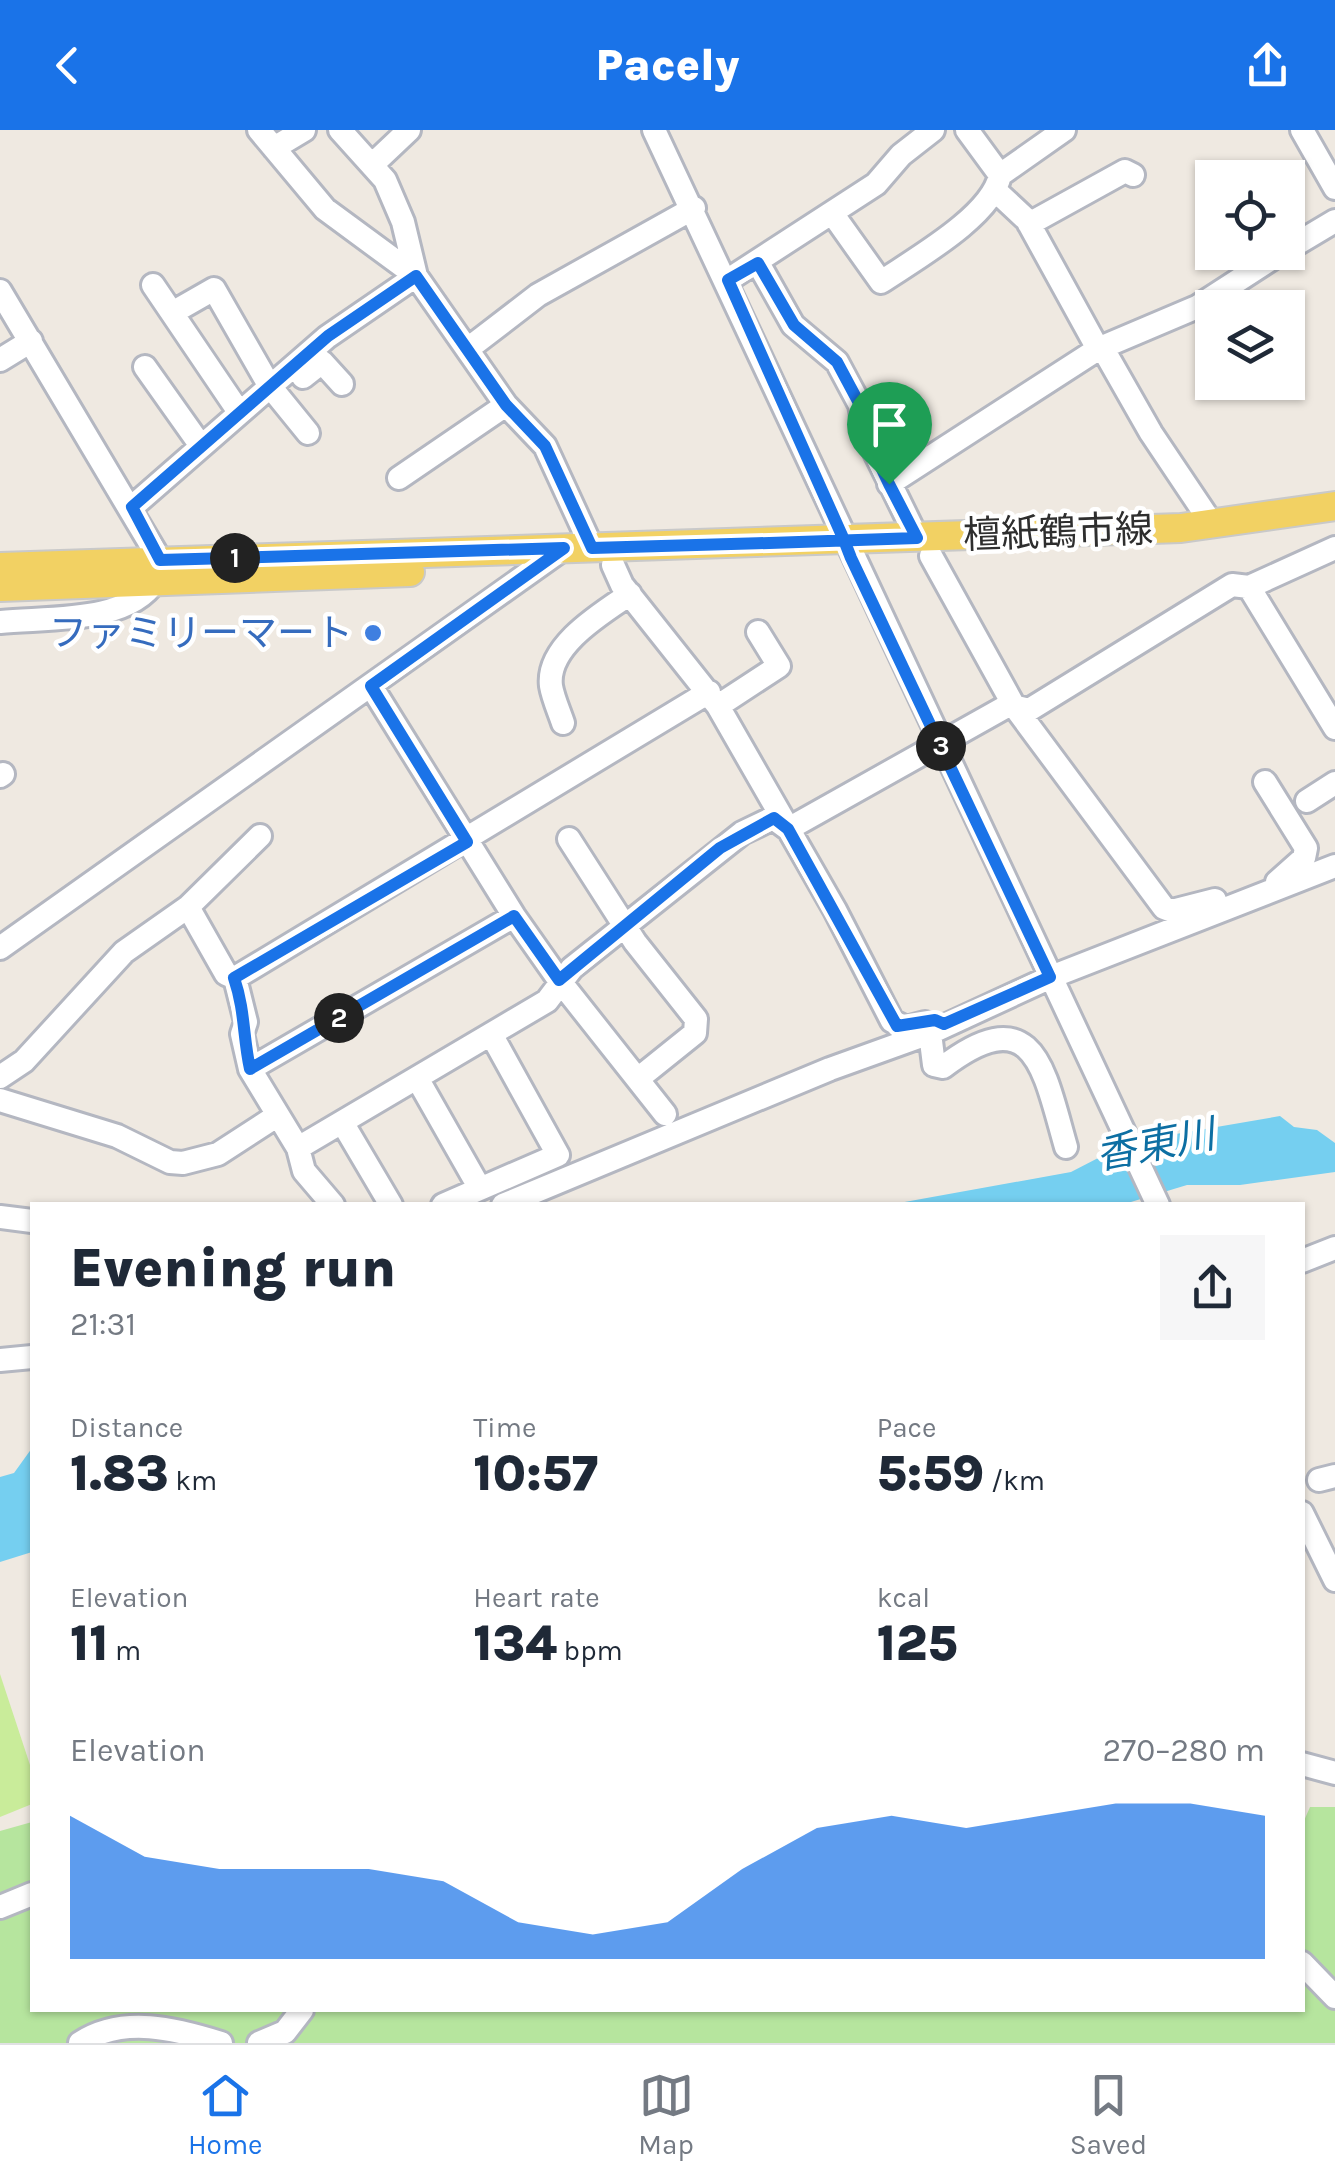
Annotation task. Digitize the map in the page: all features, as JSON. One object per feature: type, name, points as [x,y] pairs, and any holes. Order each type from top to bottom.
[{"type":"main road","name":"檀紙鶴市線","points":[[924,547],[1212,524],[1335,506]]},
{"type":"main road","name":"檀紙鶴市線","points":[[0,588],[157,571],[590,554],[1182,543],[1335,523]]},
{"type":"main road","name":"檀紙鶴市線","points":[[0,567],[157,571],[535,568],[590,554]]},
{"type":"street","points":[[304,130],[267,139],[325,209],[416,276],[506,405],[545,446],[590,554],[630,594],[714,699],[892,1022],[906,1028],[935,1020],[934,1065],[944,1067],[994,1038],[1011,1036],[1028,1045],[1042,1064],[1066,1147]]},
{"type":"street","points":[[340,130],[385,180],[403,222],[416,276]]},
{"type":"street","points":[[372,164],[409,130]]},
{"type":"street","points":[[654,130],[728,280],[847,549],[1157,1202]]},
{"type":"street","points":[[728,280],[876,184],[901,154],[933,130]]},
{"type":"street","points":[[967,130],[998,184],[1028,224],[1151,434],[1212,524]]},
{"type":"street","points":[[832,212],[880,282],[920,256],[1064,130]]},
{"type":"street","points":[[1302,130],[1335,188]]},
{"type":"street","points":[[1028,224],[1126,171],[1133,174]]},
{"type":"street","points":[[469,348],[538,296],[694,208]]},
{"type":"street","points":[[1305,239],[1335,221]]},
{"type":"street","points":[[758,263],[794,325],[837,362],[860,405],[864,432],[889,484],[1014,706],[1164,908],[1172,910],[1248,892],[1266,893],[1304,858],[1306,848],[1265,782]]},
{"type":"street","points":[[889,484],[1100,348],[1197,306],[1255,270]]},
{"type":"street","points":[[275,390],[328,336],[416,276]]},
{"type":"street","points":[[153,286],[239,412]]},
{"type":"street","points":[[172,313],[214,288],[275,390],[308,433]]},
{"type":"street","points":[[0,291],[132,507],[157,571],[145,596],[118,608],[0,622]]},
{"type":"street","points":[[0,360],[31,342]]},
{"type":"street","points":[[132,507],[239,412],[322,362],[342,384]]},
{"type":"street","points":[[145,366],[201,446]]},
{"type":"street","points":[[399,478],[506,405]]},
{"type":"street","points":[[788,829],[939,743],[1014,706],[1029,710],[1232,585],[1248,587],[1335,548]]},
{"type":"street","points":[[0,948],[535,568],[590,554]]},
{"type":"street","points":[[1248,587],[1335,728]]},
{"type":"street","points":[[564,723],[550,682],[560,654],[599,615],[630,594]]},
{"type":"street","points":[[234,978],[714,699],[779,666],[758,632]]},
{"type":"street","points":[[371,686],[514,916],[559,980],[665,1114]]},
{"type":"street","points":[[1308,801],[1335,783]]},
{"type":"street","points":[[298,1148],[547,1001],[559,980],[742,833],[774,818],[788,829]]},
{"type":"street","points":[[0,1077],[24,1062],[124,952],[188,907],[260,836]]},
{"type":"street","points":[[569,840],[625,925],[696,1019],[695,1033],[639,1078]]},
{"type":"street","points":[[510,1202],[1335,866]]},
{"type":"street","points":[[188,907],[226,974],[234,978],[246,1022],[242,1034],[250,1069],[275,1117],[298,1148],[304,1171],[330,1202]]},
{"type":"street","points":[[250,1069],[514,916]]},
{"type":"street","points":[[449,1202],[558,1155],[491,1034]]},
{"type":"street","points":[[417,1078],[479,1187]]},
{"type":"street","points":[[0,1100],[117,1136],[170,1162],[183,1163],[218,1154],[275,1117]]},
{"type":"street","points":[[342,1122],[389,1202]]},
{"type":"street","points":[[0,1217],[30,1220]]},
{"type":"street","points":[[1305,1259],[1335,1248]]},
{"type":"street","points":[[0,1360],[30,1358]]},
{"type":"street","points":[[1305,1518],[1335,1580]]},
{"type":"street","points":[[1305,1765],[1335,1774]]},
{"type":"street","points":[[0,1907],[30,1895]]},
{"type":"street","points":[[1305,1966],[1335,1997]]},
{"type":"street","points":[[260,2043],[284,2032],[300,2012]]},
{"type":"street","points":[[80,2043],[108,2020],[129,2026],[173,2028],[220,2043]]},
{"type":"green space","points":[[0,1674],[30,1765],[30,1805],[0,1817]]},
{"type":"green space","points":[[1310,1807],[1335,1807],[1335,2043],[0,2043],[0,1831],[30,1823],[30,2012],[1305,2012],[1305,1818]]},
{"type":"water","name":"香東川","points":[[1280,1116],[1294,1127],[1317,1130],[1335,1143],[1335,1172],[1240,1185],[1187,1185],[1131,1202],[905,1202],[1071,1172],[1102,1156],[1164,1136]]},
{"type":"water","points":[[30,1451],[30,1553],[0,1562],[0,1477],[14,1473]]},
{"type":"place","name":"ファミリーマート","points":[[373,633]]},
{"type":"route","points":[[889,484],[864,432],[860,405],[837,362],[794,325],[758,263],[728,280],[844,540],[851,558],[1050,977],[944,1024],[935,1020],[906,1028],[897,1026],[788,829],[774,818],[720,848],[559,980],[514,916],[250,1069],[242,1034],[246,1022],[234,978],[467,842],[371,686],[564,548],[160,560],[132,507],[328,336],[416,276],[485,369],[506,405],[545,446],[592,548],[798,542],[844,540],[898,538],[917,538],[889,484]]}]
